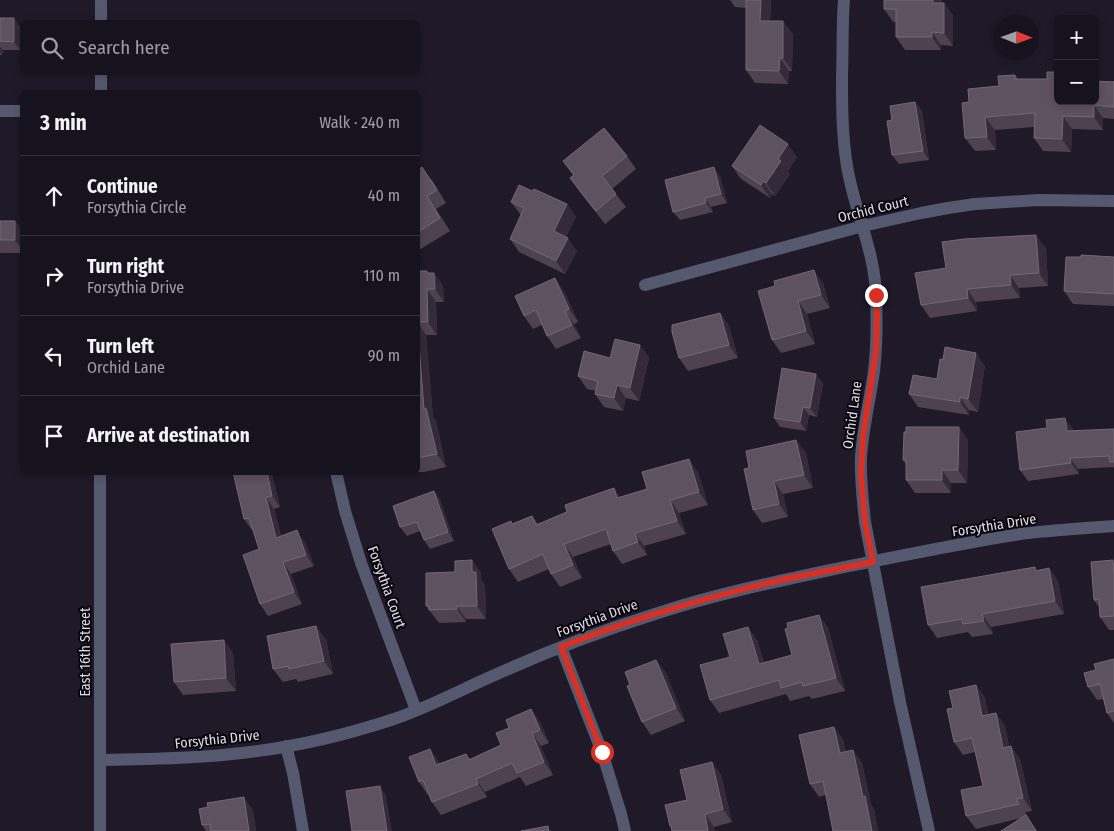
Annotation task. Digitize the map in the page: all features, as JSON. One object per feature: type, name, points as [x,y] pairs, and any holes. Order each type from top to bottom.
[{"type":"street","points":[[101,0],[101,20]]},
{"type":"street","name":"Orchid Lane","points":[[844,0],[843,132],[851,187],[873,266],[877,313],[876,351],[863,437],[861,465],[862,494],[865,522],[900,702],[929,831]]},
{"type":"street","points":[[101,75],[101,90]]},
{"type":"street","points":[[0,111],[20,111]]},
{"type":"street","name":"Orchid Court","points":[[645,285],[863,226],[921,213],[975,204],[1038,200],[1114,201]]},
{"type":"street","name":"East 16th Street","points":[[100,475],[100,831]]},
{"type":"street","name":"Forsythia Court","points":[[337,475],[345,511],[361,563],[416,710]]},
{"type":"street","name":"Forsythia Drive","points":[[100,760],[168,759],[242,753],[324,739],[394,719],[561,647],[620,625],[699,601],[771,582],[1021,534],[1114,526]]},
{"type":"street","points":[[561,647],[602,752],[625,831]]},
{"type":"street","points":[[286,746],[295,782],[303,831]]},
{"type":"building","points":[[746,0],[761,0],[760,21],[783,21],[783,58],[780,58],[779,71],[746,70]]},
{"type":"building","points":[[884,0],[933,0],[933,3],[944,3],[944,33],[932,32],[932,37],[896,37],[896,9],[884,9]]},
{"type":"building","points":[[0,18],[14,18],[14,42],[0,41]]},
{"type":"building","points":[[1047,72],[1054,72],[1054,105],[1094,105],[1094,117],[1063,116],[1062,139],[1034,138],[1035,113],[985,117],[987,137],[965,138],[962,103],[969,102],[968,89],[999,86],[998,76],[1015,75],[1015,79],[1047,79]]},
{"type":"building","points":[[1099,81],[1114,82],[1114,107],[1094,105],[1099,105]]},
{"type":"building","points":[[915,102],[923,151],[892,155],[887,121],[892,120],[890,106]]},
{"type":"building","points":[[760,125],[788,144],[778,159],[781,161],[766,183],[763,181],[761,185],[732,166]]},
{"type":"building","points":[[604,128],[627,156],[602,176],[616,194],[596,211],[570,178],[574,175],[563,161]]},
{"type":"building","points":[[422,167],[437,190],[427,196],[440,218],[420,231],[420,168]]},
{"type":"building","points":[[714,167],[721,194],[705,198],[706,203],[673,212],[665,180]]},
{"type":"building","points":[[519,185],[532,191],[534,189],[567,204],[554,231],[568,238],[556,261],[510,239],[524,208],[511,202]]},
{"type":"building","points":[[0,221],[15,221],[15,240],[0,240]]},
{"type":"building","points":[[1036,235],[1039,273],[1010,275],[1011,285],[967,289],[968,298],[921,305],[915,273],[946,268],[942,242]]},
{"type":"building","points":[[1081,255],[1114,257],[1114,294],[1064,291],[1066,257],[1081,257]]},
{"type":"building","points":[[814,270],[821,295],[798,301],[806,331],[772,340],[758,291],[775,286],[774,281]]},
{"type":"building","points":[[420,271],[434,273],[435,289],[427,289],[428,322],[420,322]]},
{"type":"building","points":[[555,278],[569,309],[565,311],[572,325],[547,336],[536,310],[524,316],[515,296]]},
{"type":"building","points":[[720,313],[729,345],[679,358],[672,325]]},
{"type":"building","points":[[615,339],[640,345],[630,388],[617,385],[614,398],[595,394],[598,381],[578,376],[584,351],[610,358]]},
{"type":"building","points":[[945,347],[976,353],[968,399],[960,397],[960,402],[909,394],[913,375],[937,379],[940,359],[943,360]]},
{"type":"building","points":[[420,357],[424,409],[426,408],[437,454],[420,458]]},
{"type":"building","points":[[782,368],[816,374],[810,408],[803,407],[800,422],[774,418]]},
{"type":"building","points":[[1065,418],[1067,431],[1114,429],[1114,462],[1110,462],[1109,456],[1070,458],[1071,463],[1020,470],[1016,432],[1047,428],[1046,420]]},
{"type":"building","points":[[906,427],[959,427],[958,470],[942,470],[942,480],[906,480],[906,460],[903,460],[904,432],[906,432]]},
{"type":"building","points":[[796,440],[804,475],[774,481],[779,504],[753,510],[744,469],[749,468],[746,451]]},
{"type":"building","points":[[689,459],[699,492],[670,500],[677,521],[635,533],[638,542],[613,551],[606,529],[564,544],[573,565],[551,574],[543,554],[509,569],[492,529],[511,521],[512,524],[532,516],[536,525],[567,512],[565,505],[614,488],[617,498],[647,489],[642,472]]},
{"type":"building","points":[[234,475],[268,475],[272,496],[266,497],[276,538],[297,530],[306,555],[283,562],[294,592],[260,604],[243,555],[259,549],[249,518],[244,519]]},
{"type":"building","points":[[434,491],[448,532],[424,540],[417,522],[400,527],[393,506]]},
{"type":"building","points":[[472,560],[472,572],[476,572],[477,606],[457,606],[457,609],[429,610],[429,606],[426,606],[426,573],[455,572],[455,561]]},
{"type":"building","points":[[1113,560],[1114,616],[1100,617],[1099,599],[1094,600],[1091,562]]},
{"type":"building","points":[[1035,567],[1036,571],[1049,568],[1055,601],[982,614],[984,621],[963,624],[962,619],[928,625],[921,587]]},
{"type":"building","points":[[819,615],[836,678],[803,686],[802,682],[781,688],[779,680],[710,700],[700,665],[730,657],[723,634],[748,627],[759,664],[792,655],[785,629],[788,628],[787,623]]},
{"type":"building","points":[[316,626],[324,661],[289,669],[288,666],[273,669],[267,636]]},
{"type":"building","points":[[224,640],[226,678],[174,682],[171,644]]},
{"type":"building","points":[[1114,659],[1114,711],[1107,713],[1100,684],[1088,687],[1084,673],[1096,670],[1094,664]]},
{"type":"building","points":[[656,660],[676,708],[642,722],[627,686],[630,685],[625,672]]},
{"type":"building","points":[[976,685],[982,716],[996,713],[1003,748],[1011,746],[1023,798],[1016,799],[1019,804],[966,816],[961,790],[983,786],[972,738],[954,742],[947,709],[953,708],[949,691]]},
{"type":"building","points":[[531,709],[540,730],[532,733],[544,762],[517,773],[512,763],[476,779],[478,784],[432,802],[423,780],[419,782],[409,757],[430,749],[436,765],[466,754],[469,760],[501,745],[496,733],[509,728],[506,720]]},
{"type":"building","points":[[834,727],[840,753],[853,750],[872,831],[833,831],[823,781],[810,784],[799,735]]},
{"type":"building","points":[[712,762],[723,809],[705,814],[708,831],[672,831],[665,805],[687,800],[680,770]]},
{"type":"building","points":[[380,786],[387,831],[352,831],[346,791]]},
{"type":"building","points":[[244,797],[249,831],[211,831],[210,824],[202,825],[199,809],[208,807],[207,803]]},
{"type":"building","points":[[1026,815],[1036,831],[1001,831]]},
{"type":"building","points":[[548,826],[549,831],[521,831]]},
{"type":"route","points":[[602,752],[561,647],[620,625],[699,601],[771,582],[873,562],[865,522],[861,456],[876,351],[876,295]]}]
